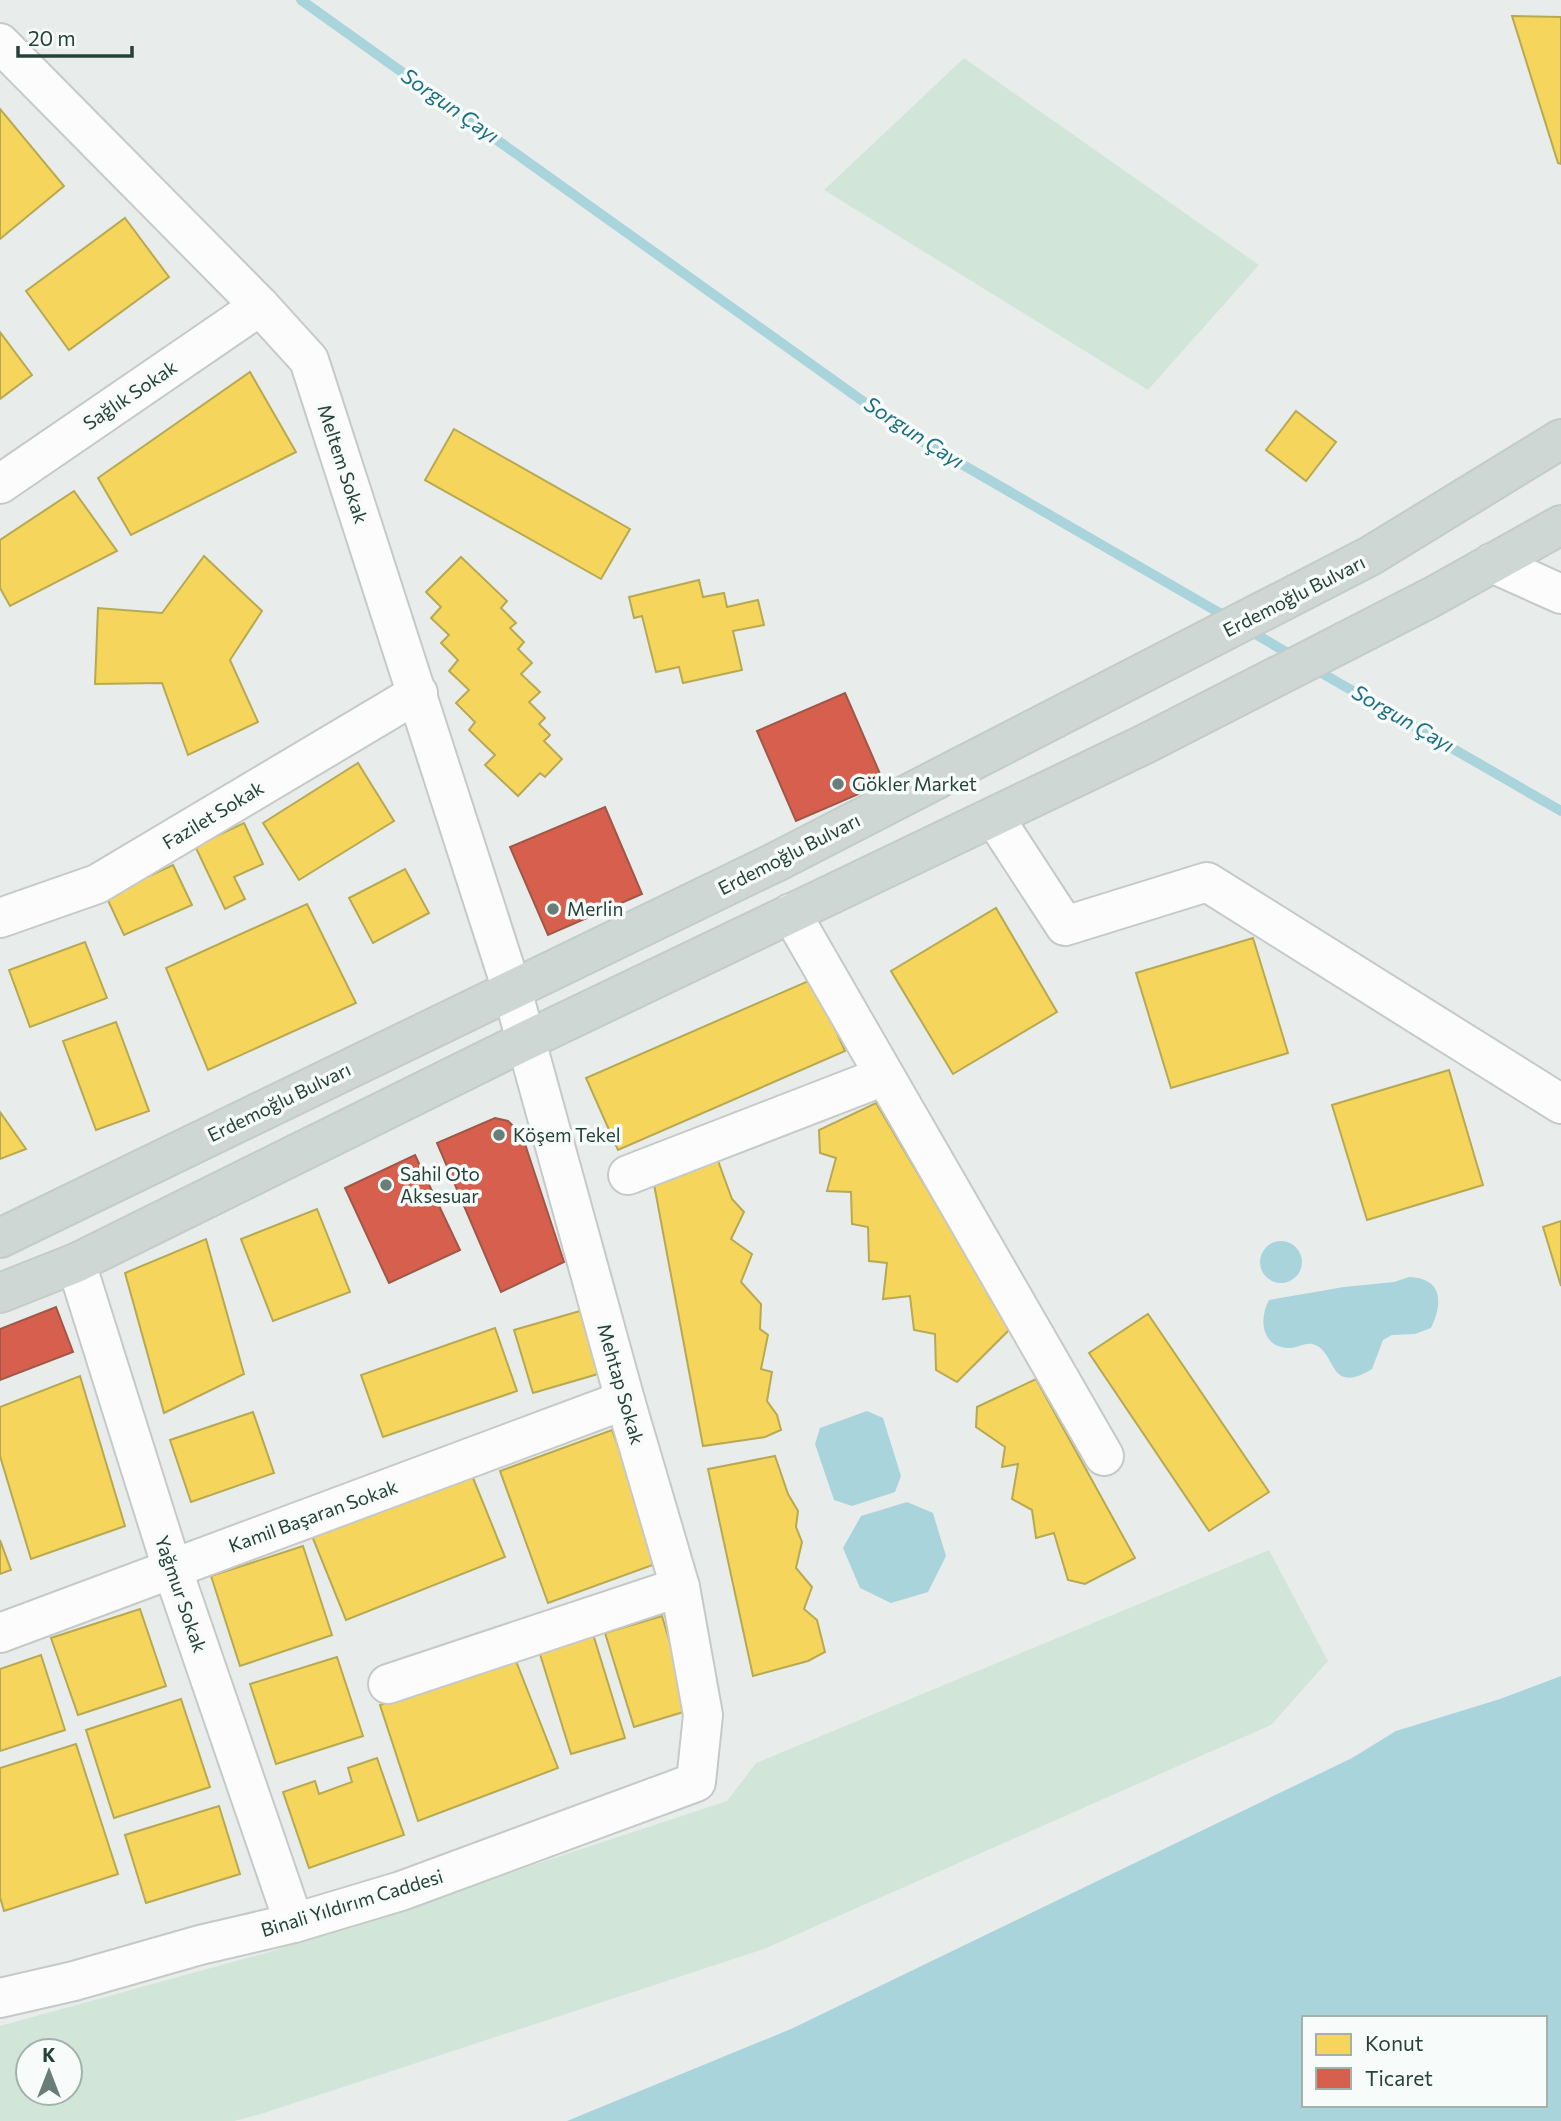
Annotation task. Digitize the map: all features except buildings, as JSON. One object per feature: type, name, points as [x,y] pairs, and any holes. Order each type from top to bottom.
[{"type":"main road","name":"Erdemoğlu Bulvarı","points":[[0,1238],[778,861],[1370,556],[1561,439]]},
{"type":"main road","points":[[0,1293],[76,1263],[525,1041],[1145,744],[1433,597],[1561,525]]},
{"type":"street","name":"Meltem Sokak","points":[[0,43],[260,306],[309,360],[512,990]]},
{"type":"street","name":"Sağlık Sokak","points":[[0,484],[260,306]]},
{"type":"street","points":[[1492,563],[1561,594]]},
{"type":"street","name":"Fazilet Sokak","points":[[0,918],[97,884],[418,693]]},
{"type":"street","points":[[994,817],[1065,926],[1207,882],[1561,1104]]},
{"type":"street","points":[[791,913],[1104,1456]]},
{"type":"street","name":"Mehtap Sokak","points":[[512,990],[625,1400],[680,1587],[704,1715],[696,1782]]},
{"type":"street","points":[[628,1175],[884,1076]]},
{"type":"street","name":"Yağmur Sokak","points":[[76,1263],[172,1569],[294,1923]]},
{"type":"street","name":"Kamil Başaran Sokak","points":[[0,1633],[625,1400]]},
{"type":"street","points":[[388,1684],[680,1587]]},
{"type":"street","name":"Binali Yıldırım Caddesi","points":[[0,1998],[74,1982],[200,1945],[294,1923],[401,1891],[696,1782]]},
{"type":"green space","points":[[964,58],[1259,265],[1148,390],[824,190]]},
{"type":"green space","points":[[1269,1550],[1328,1661],[1271,1725],[764,1949],[234,2121],[0,2121],[0,2026],[269,1952],[727,1801],[756,1763]]},
{"type":"water","points":[[1281,1241],[1296,1247],[1302,1262],[1296,1277],[1281,1283],[1266,1277],[1260,1262],[1266,1247]]},
{"type":"water","points":[[1409,1277],[1420,1278],[1434,1287],[1438,1301],[1431,1328],[1415,1334],[1392,1335],[1383,1340],[1372,1369],[1358,1376],[1347,1378],[1340,1375],[1326,1354],[1312,1344],[1281,1347],[1268,1339],[1265,1332],[1264,1316],[1269,1300],[1344,1287],[1394,1282]]},
{"type":"water","points":[[867,1411],[883,1418],[901,1476],[895,1492],[852,1506],[834,1500],[815,1444],[820,1428]]},
{"type":"water","points":[[907,1502],[933,1513],[946,1556],[928,1592],[891,1603],[860,1588],[843,1548],[861,1516]]},
{"type":"water","points":[[1561,1676],[1561,2121],[567,2121],[791,2029],[1352,1758],[1396,1731],[1500,1699]]},
{"type":"waterway","name":"Sorgun Çayı","points":[[301,0],[906,432],[1230,619]]},
{"type":"waterway","name":"Sorgun Çayı","points":[[1247,629],[1296,658]]},
{"type":"waterway","name":"Sorgun Çayı","points":[[1313,668],[1561,811]]},
{"type":"place","name":"Gökler Market","points":[[838,784]]},
{"type":"place","name":"Merlin","points":[[553,909]]},
{"type":"place","name":"Köşem Tekel","points":[[499,1135]]},
{"type":"place","name":"Sahil Oto Aksesuar","points":[[386,1185]]}]
